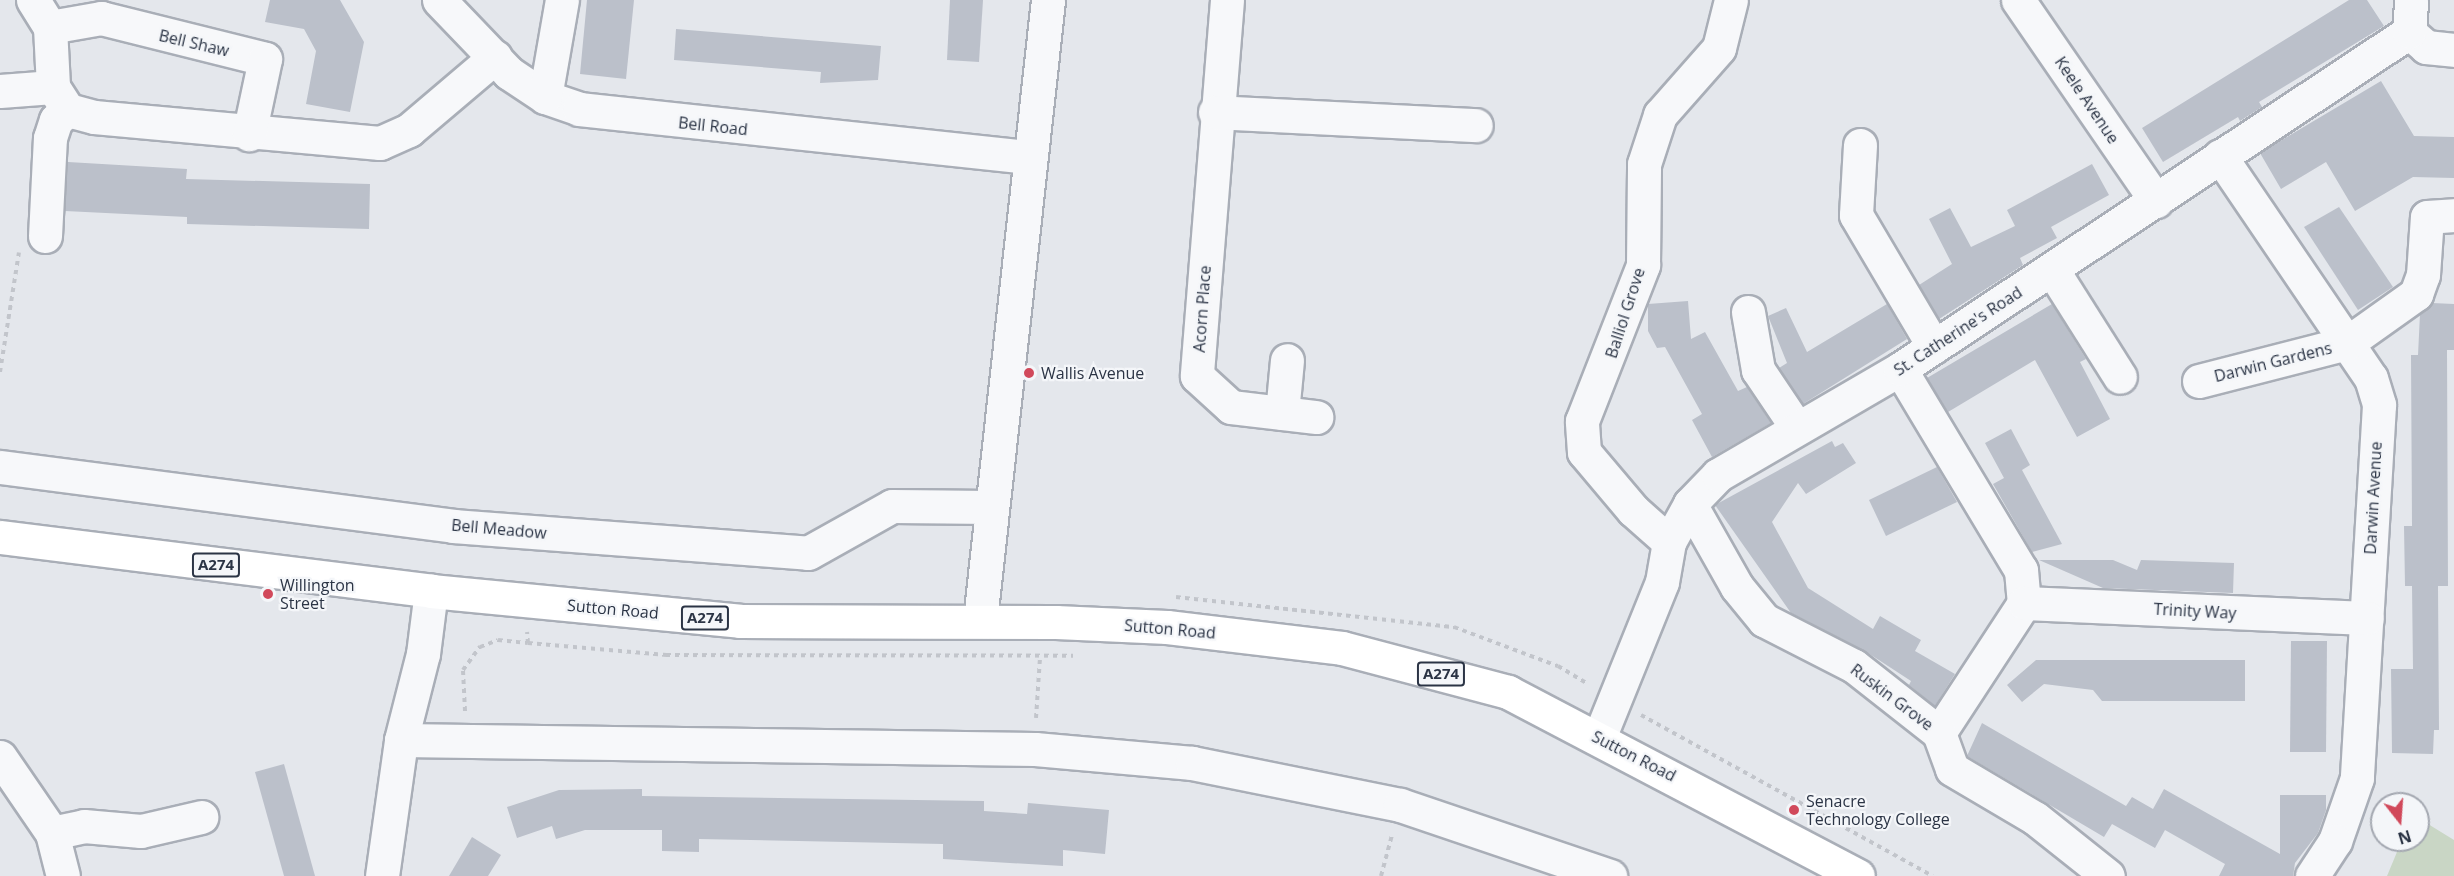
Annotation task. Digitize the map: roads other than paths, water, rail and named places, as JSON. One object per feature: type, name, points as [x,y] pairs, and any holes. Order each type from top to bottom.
[{"type":"main road","name":"A274","points":[[0,537],[431,591]]},
{"type":"main road","name":"Sutton Road","points":[[431,591],[740,621],[1056,622],[1167,627],[1342,648],[1508,692],[1858,876]]},
{"type":"street","points":[[33,0],[50,27],[60,98],[50,138],[45,236]]},
{"type":"street","name":"Bell Road","points":[[439,0],[495,57],[545,97],[579,109],[650,119],[1026,157]]},
{"type":"street","points":[[545,97],[562,0]]},
{"type":"street","points":[[980,620],[1026,157],[1048,0]]},
{"type":"street","name":"Acorn Place","points":[[1227,0],[1215,111],[1197,376],[1231,407],[1316,417]]},
{"type":"street","name":"Balliol Grove","points":[[1669,542],[1633,510],[1584,452],[1582,421],[1610,362],[1643,265],[1644,164],[1660,115],[1719,48],[1731,0]]},
{"type":"street","name":"Keele Avenue","points":[[2018,0],[2156,201]]},
{"type":"street","points":[[2410,16],[2426,47],[2454,50]]},
{"type":"street","name":"St. Catherine's Road","points":[[1599,738],[1662,582],[1669,542],[1690,504],[1718,475],[1900,369],[2053,271],[2220,156],[2410,16]]},
{"type":"street","name":"Bell Shaw","points":[[50,27],[101,18],[265,59],[249,134]]},
{"type":"street","points":[[0,91],[60,98],[249,134],[380,143],[409,130],[495,57]]},
{"type":"street","points":[[1215,111],[1476,125]]},
{"type":"street","points":[[1860,145],[1856,214],[1934,347]]},
{"type":"street","name":"Darwin Avenue","points":[[2220,156],[2371,378],[2379,405],[2357,778],[2336,841],[2312,876]]},
{"type":"street","points":[[2347,343],[2416,294],[2422,285],[2427,217],[2454,215]]},
{"type":"street","points":[[2053,271],[2120,377]]},
{"type":"street","points":[[1748,312],[1758,369],[1797,428]]},
{"type":"street","name":"Darwin Gardens","points":[[2199,381],[2347,343]]},
{"type":"street","points":[[1282,413],[1287,360]]},
{"type":"street","points":[[1900,369],[2020,570],[2024,603],[1939,733]]},
{"type":"street","name":"Bell Meadow","points":[[0,466],[453,526],[808,553],[892,506],[990,507]]},
{"type":"street","name":"Ruskin Grove","points":[[1690,504],[1737,587],[1764,620],[1854,666],[1939,733],[1952,769],[2035,818],[2108,876]]},
{"type":"street","points":[[382,876],[401,740],[423,654],[431,591]]},
{"type":"street","name":"Trinity Way","points":[[2024,603],[2367,618]]},
{"type":"street","points":[[401,740],[1035,749],[1192,763],[1400,805],[1610,876]]},
{"type":"street","points":[[0,757],[52,833],[63,876]]},
{"type":"street","points":[[52,833],[84,826],[141,831],[201,817]]},
{"type":"place","name":"Wallis Avenue","points":[[1029,373]]},
{"type":"place","name":"Willington Street","points":[[268,594]]},
{"type":"place","name":"Senacre Technology College","points":[[1794,810]]}]
